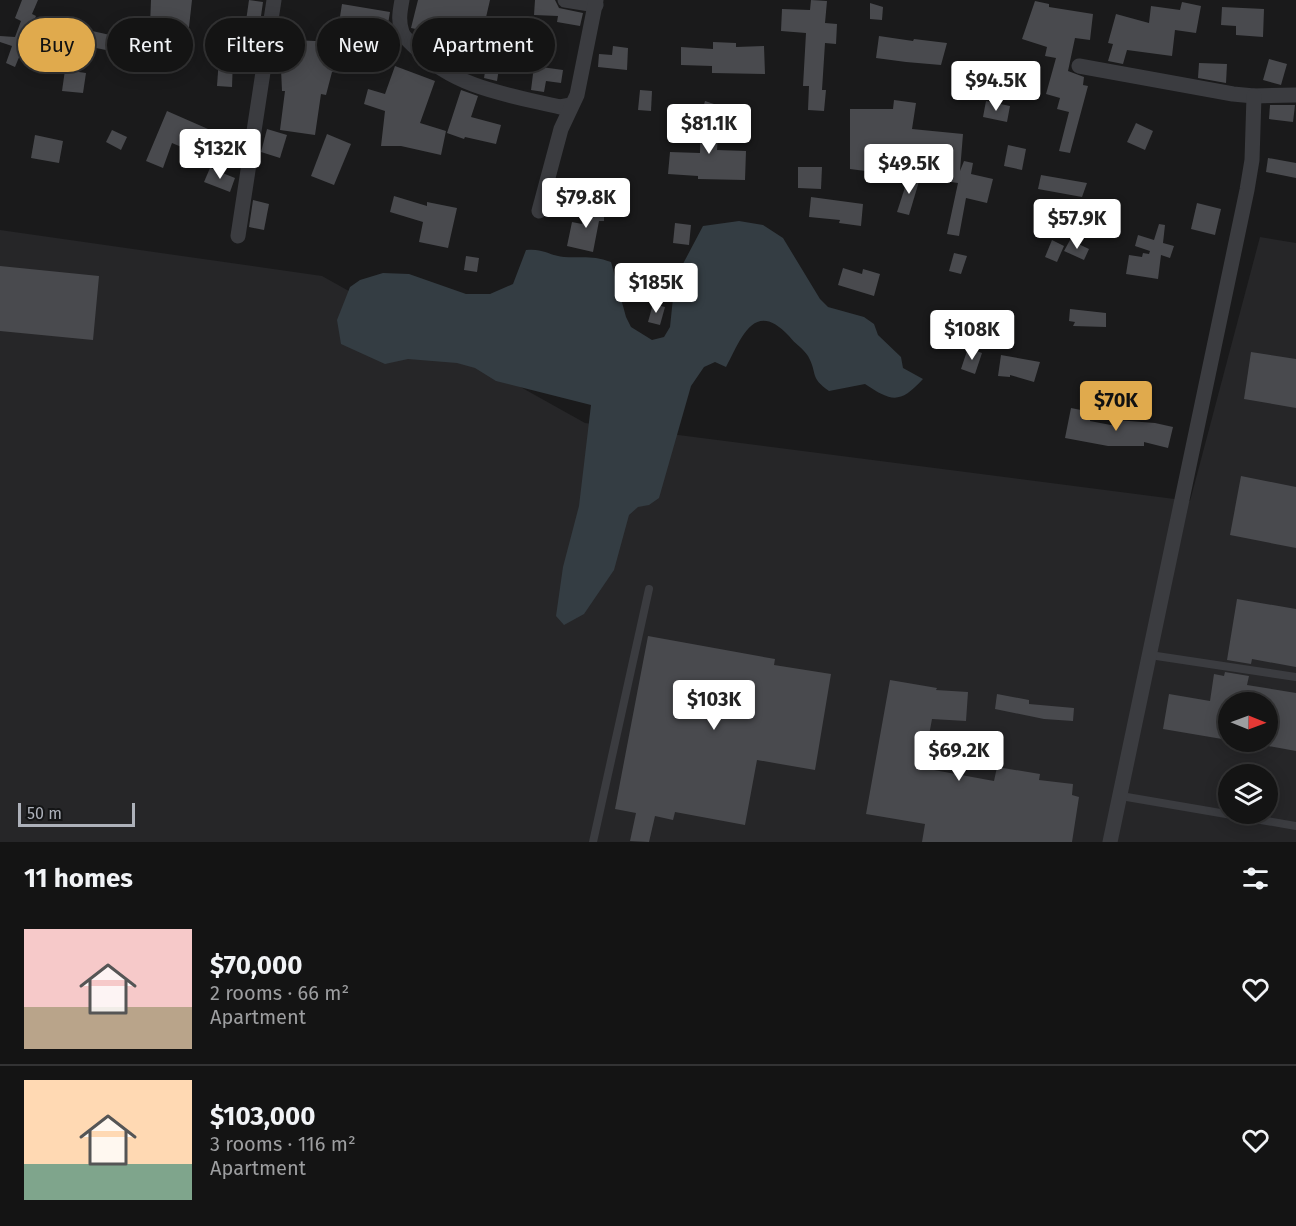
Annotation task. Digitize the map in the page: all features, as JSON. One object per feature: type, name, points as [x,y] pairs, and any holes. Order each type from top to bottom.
[{"type":"street","points":[[238,236],[273,0]]},
{"type":"street","points":[[402,0],[399,18],[402,34],[429,61],[446,73],[489,90],[560,106],[571,105]]},
{"type":"street","points":[[539,211],[561,129],[578,95],[596,3],[565,0]]},
{"type":"street","points":[[1079,66],[1254,96],[1296,95]]},
{"type":"street","points":[[1110,842],[1247,190],[1252,160],[1254,96]]},
{"type":"lane","points":[[593,842],[649,589]]},
{"type":"lane","points":[[1150,655],[1296,677]]},
{"type":"lane","points":[[1121,796],[1296,826]]},
{"type":"shaded area","points":[[739,221],[763,225],[783,238],[820,299],[828,307],[864,317],[874,324],[878,335],[901,357],[903,368],[923,379],[908,393],[896,398],[882,394],[865,384],[829,391],[816,379],[806,353],[777,325],[766,321],[758,322],[750,327],[737,345],[726,367],[715,362],[704,367],[691,386],[659,498],[649,505],[638,507],[629,515],[614,570],[584,614],[564,625],[556,616],[563,567],[579,506],[591,405],[496,381],[475,368],[457,363],[408,359],[385,364],[341,344],[337,320],[350,287],[360,280],[383,273],[409,274],[466,294],[490,294],[513,284],[526,250],[537,250],[564,257],[599,258],[611,262],[626,317],[631,327],[652,340],[664,337],[670,327],[675,279],[703,226]]},
{"type":"shaded area","points":[[0,230],[322,276],[585,423],[1190,501],[1260,237],[1296,243],[1296,842],[0,842]]},
{"type":"building","points":[[22,0],[38,0],[32,14],[36,16],[35,18],[15,18]]},
{"type":"building","points":[[151,0],[192,0],[190,18],[150,18]]},
{"type":"building","points":[[249,0],[263,2],[261,18],[246,18]]},
{"type":"building","points":[[418,0],[490,0],[486,18],[414,18]]},
{"type":"building","points":[[535,0],[555,0],[559,8],[583,13],[580,26],[557,22],[558,16],[534,15]]},
{"type":"building","points":[[811,0],[827,1],[825,23],[837,24],[836,44],[825,43],[822,90],[826,90],[824,111],[808,110],[809,86],[803,86],[806,33],[781,31],[782,9],[810,10]]},
{"type":"building","points":[[1035,1],[1049,4],[1049,7],[1093,14],[1090,40],[1075,38],[1068,71],[1084,77],[1083,85],[1088,86],[1070,153],[1059,151],[1069,112],[1057,109],[1060,98],[1046,94],[1056,58],[1045,56],[1047,47],[1022,39]]},
{"type":"building","points":[[1182,2],[1201,6],[1196,33],[1175,30],[1172,56],[1127,50],[1123,64],[1108,61],[1113,44],[1108,43],[1116,14],[1149,23],[1151,6],[1180,10]]},
{"type":"building","points":[[870,3],[883,7],[882,20],[870,19]]},
{"type":"building","points":[[342,4],[390,12],[389,18],[340,18]]},
{"type":"building","points":[[1222,7],[1264,9],[1263,37],[1236,35],[1236,26],[1221,25]]},
{"type":"building","points":[[18,29],[18,60],[15,67],[6,63],[12,46],[0,42],[0,36],[15,37]]},
{"type":"building","points":[[95,32],[107,34],[107,50],[95,48]]},
{"type":"building","points":[[879,36],[947,43],[941,65],[876,58]]},
{"type":"building","points":[[305,41],[317,41],[317,72],[332,72],[326,95],[321,94],[315,135],[280,130],[285,91],[282,91],[281,72],[305,72]]},
{"type":"building","points":[[713,42],[736,43],[736,47],[764,46],[765,74],[712,73],[712,66],[681,65],[681,47],[713,49]]},
{"type":"building","points":[[613,46],[628,48],[627,70],[598,67],[599,54],[612,55]]},
{"type":"building","points":[[1269,59],[1287,64],[1281,85],[1263,80]]},
{"type":"building","points":[[1199,63],[1227,64],[1226,83],[1198,78]]},
{"type":"building","points":[[400,68],[435,81],[420,123],[446,131],[441,155],[401,146],[381,146],[385,111],[364,104],[368,89],[385,94],[393,72],[400,72]]},
{"type":"building","points":[[563,70],[561,83],[546,81],[544,92],[531,90],[533,72]]},
{"type":"building","points":[[65,72],[86,73],[83,93],[62,91]]},
{"type":"building","points":[[218,72],[233,72],[232,87],[217,86]]},
{"type":"building","points":[[332,72],[356,72],[356,74]]},
{"type":"building","points":[[485,72],[498,72],[497,81],[484,78]]},
{"type":"building","points":[[461,90],[478,96],[471,117],[501,125],[496,144],[465,137],[464,139],[447,133]]},
{"type":"building","points":[[640,90],[652,91],[651,111],[638,110]]},
{"type":"building","points":[[894,100],[916,103],[912,129],[963,134],[960,171],[964,161],[973,163],[971,174],[993,179],[987,203],[966,198],[959,236],[947,234],[958,183],[930,179],[933,154],[909,152],[904,176],[850,169],[850,109],[893,109]]},
{"type":"building","points":[[705,101],[720,106],[712,136],[718,136],[717,150],[746,151],[745,180],[698,179],[698,176],[668,174],[670,152],[700,153],[701,115]]},
{"type":"building","points":[[986,101],[1010,106],[1007,122],[983,117]]},
{"type":"building","points":[[1270,105],[1295,105],[1293,122],[1269,119]]},
{"type":"building","points":[[167,111],[208,129],[198,154],[172,143],[163,168],[146,161]]},
{"type":"building","points":[[1136,123],[1153,131],[1145,150],[1127,142]]},
{"type":"building","points":[[267,129],[287,135],[280,158],[261,152]]},
{"type":"building","points":[[112,130],[127,137],[121,150],[106,142]]},
{"type":"building","points":[[327,134],[351,144],[334,185],[311,176]]},
{"type":"building","points":[[35,135],[63,141],[59,163],[31,158]]},
{"type":"building","points":[[1008,145],[1026,149],[1022,170],[1004,166]]},
{"type":"building","points":[[1268,158],[1296,163],[1296,178],[1266,172]]},
{"type":"building","points":[[798,167],[822,167],[821,189],[798,188]]},
{"type":"building","points":[[210,168],[235,178],[230,192],[204,182]]},
{"type":"building","points":[[909,175],[920,178],[909,215],[897,212]]},
{"type":"building","points":[[1041,175],[1087,183],[1082,197],[1038,189]]},
{"type":"building","points":[[394,196],[427,206],[427,202],[457,208],[448,248],[419,242],[423,222],[390,212]]},
{"type":"building","points":[[811,197],[863,204],[861,226],[839,223],[840,220],[809,217]]},
{"type":"building","points":[[253,200],[269,204],[264,230],[249,227]]},
{"type":"building","points":[[1197,203],[1221,209],[1215,235],[1191,229]]},
{"type":"building","points":[[582,206],[604,207],[604,221],[599,221],[593,252],[567,246],[572,222],[582,224]]},
{"type":"building","points":[[675,223],[691,225],[689,245],[673,243]]},
{"type":"building","points":[[1159,224],[1165,225],[1163,243],[1174,246],[1170,258],[1161,255],[1158,279],[1126,274],[1129,255],[1142,257],[1143,253],[1149,254],[1150,251],[1135,246],[1138,235],[1154,240]]},
{"type":"building","points":[[1052,240],[1064,246],[1057,262],[1045,257]]},
{"type":"building","points":[[1070,240],[1089,249],[1084,260],[1064,251]]},
{"type":"building","points":[[954,253],[967,256],[961,274],[949,271]]},
{"type":"building","points":[[466,256],[479,258],[477,272],[464,270]]},
{"type":"building","points":[[0,266],[99,276],[93,340],[0,331]]},
{"type":"building","points":[[843,268],[862,274],[863,269],[880,274],[874,296],[838,285]]},
{"type":"building","points":[[653,304],[665,307],[660,325],[648,322]]},
{"type":"building","points":[[1070,309],[1106,313],[1106,327],[1073,326],[1075,322],[1069,321]]},
{"type":"building","points":[[968,348],[982,353],[975,374],[961,369]]},
{"type":"building","points":[[1251,352],[1296,359],[1296,408],[1244,399]]},
{"type":"building","points":[[1001,355],[1040,362],[1034,382],[1010,375],[1010,377],[998,376]]},
{"type":"building","points":[[1071,408],[1091,412],[1090,421],[1116,426],[1116,420],[1173,427],[1168,448],[1144,442],[1144,446],[1108,446],[1065,438]]},
{"type":"building","points":[[1241,476],[1296,487],[1296,548],[1230,535]]},
{"type":"building","points":[[1237,599],[1296,609],[1296,667],[1252,659],[1251,664],[1227,660]]},
{"type":"building","points":[[648,636],[775,659],[774,665],[831,674],[815,770],[757,760],[745,825],[675,812],[673,820],[655,816],[649,842],[630,841],[636,813],[615,809]]},
{"type":"building","points":[[1225,672],[1249,676],[1247,685],[1296,693],[1296,751],[1278,748],[1278,692],[1218,692],[1218,738],[1163,729],[1169,694],[1210,701],[1214,674],[1224,676]]},
{"type":"building","points":[[890,680],[937,688],[936,690],[968,692],[966,721],[932,719],[923,768],[994,781],[997,767],[1040,774],[1039,780],[1073,784],[1072,795],[1079,797],[1072,842],[922,842],[925,824],[866,814]]},
{"type":"building","points":[[997,694],[1029,700],[1029,704],[1074,708],[1073,721],[1044,719],[995,709]]}]
